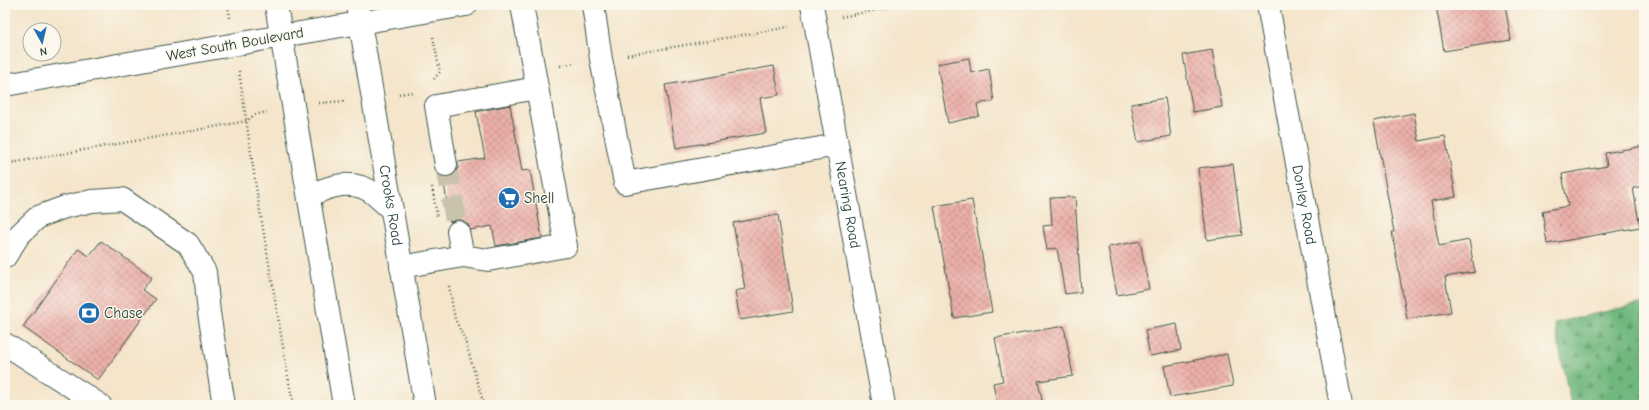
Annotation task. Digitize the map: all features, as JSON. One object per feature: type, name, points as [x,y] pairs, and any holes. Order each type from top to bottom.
[{"type":"street","points":[[276,5],[310,196],[344,405]]},
{"type":"street","name":"West South Boulevard","points":[[5,85],[282,36],[359,14],[466,5]]},
{"type":"street","points":[[402,267],[463,256],[488,260],[566,246],[522,5]]},
{"type":"street","points":[[593,5],[601,59],[625,183],[837,145]]},
{"type":"street","name":"Nearing Road","points":[[812,5],[884,405]]},
{"type":"street","name":"Donley Road","points":[[1268,5],[1341,405]]},
{"type":"street","name":"Crooks Road","points":[[359,14],[425,405]]},
{"type":"street","points":[[446,165],[436,106],[537,88]]},
{"type":"street","points":[[310,196],[324,188],[339,184],[358,186],[371,192],[392,210]]},
{"type":"street","points":[[5,257],[19,235],[38,217],[64,207],[92,201],[122,199],[188,244],[206,272],[209,313],[224,405]]},
{"type":"street","points":[[458,232],[463,256]]},
{"type":"street","points":[[5,344],[100,405]]},
{"type":"path","points":[[5,8],[24,5]]},
{"type":"path","points":[[837,18],[902,5]]},
{"type":"path","points":[[624,55],[792,27]]},
{"type":"path","points":[[554,68],[581,62]]},
{"type":"path","points":[[315,103],[348,101]]},
{"type":"path","points":[[245,109],[261,218],[294,405]]},
{"type":"path","points":[[5,164],[247,121],[254,115]]},
{"type":"path","points":[[431,182],[437,214]]},
{"type":"path","points":[[449,284],[455,319],[465,340],[484,405]]},
{"type":"green space","points":[[1644,303],[1644,405],[1571,405],[1554,323]]},
{"type":"building","points":[[1436,5],[1505,5],[1511,40],[1444,51]]},
{"type":"building","points":[[1212,50],[1222,107],[1193,112],[1183,55]]},
{"type":"building","points":[[969,58],[971,73],[989,69],[994,101],[977,104],[979,116],[948,123],[937,64]]},
{"type":"building","points":[[774,66],[779,95],[760,98],[766,133],[676,148],[665,85]]},
{"type":"building","points":[[1165,98],[1171,136],[1138,142],[1131,104]]},
{"type":"building","points":[[510,105],[522,171],[530,170],[542,238],[496,246],[492,226],[470,230],[468,224],[462,220],[450,222],[443,177],[448,177],[454,174],[458,169],[458,162],[485,158],[476,112]]},
{"type":"building","points":[[1414,113],[1419,141],[1445,136],[1456,197],[1431,201],[1439,246],[1469,240],[1475,272],[1445,277],[1451,312],[1407,319],[1392,232],[1394,232],[1374,121]]},
{"type":"building","points":[[1644,146],[1644,186],[1633,188],[1640,227],[1547,244],[1542,211],[1568,206],[1562,174],[1607,166],[1605,153]]},
{"type":"building","points":[[1233,164],[1242,235],[1207,240],[1198,168]]},
{"type":"building","points":[[1075,197],[1081,292],[1065,294],[1057,248],[1047,250],[1043,226],[1052,225],[1050,198]]},
{"type":"building","points":[[972,200],[992,312],[954,318],[934,206]]},
{"type":"building","points":[[778,215],[793,311],[740,320],[735,291],[745,289],[733,223]]},
{"type":"building","name":"Chase","points":[[101,241],[152,277],[142,290],[156,299],[98,380],[23,327],[78,249],[89,256]]},
{"type":"building","points":[[1140,241],[1149,289],[1117,295],[1108,247]]},
{"type":"building","points":[[1177,324],[1181,350],[1150,356],[1145,330]]},
{"type":"building","points":[[1064,326],[1073,376],[1038,381],[1043,405],[997,405],[993,383],[1003,381],[995,338]]},
{"type":"building","points":[[1227,354],[1233,386],[1170,397],[1164,366]]},
{"type":"tunnel","points":[[446,165],[458,232]]},
{"type":"place","name":"Shell","points":[[509,198]]},
{"type":"place","name":"Chase","points":[[89,313]]}]
